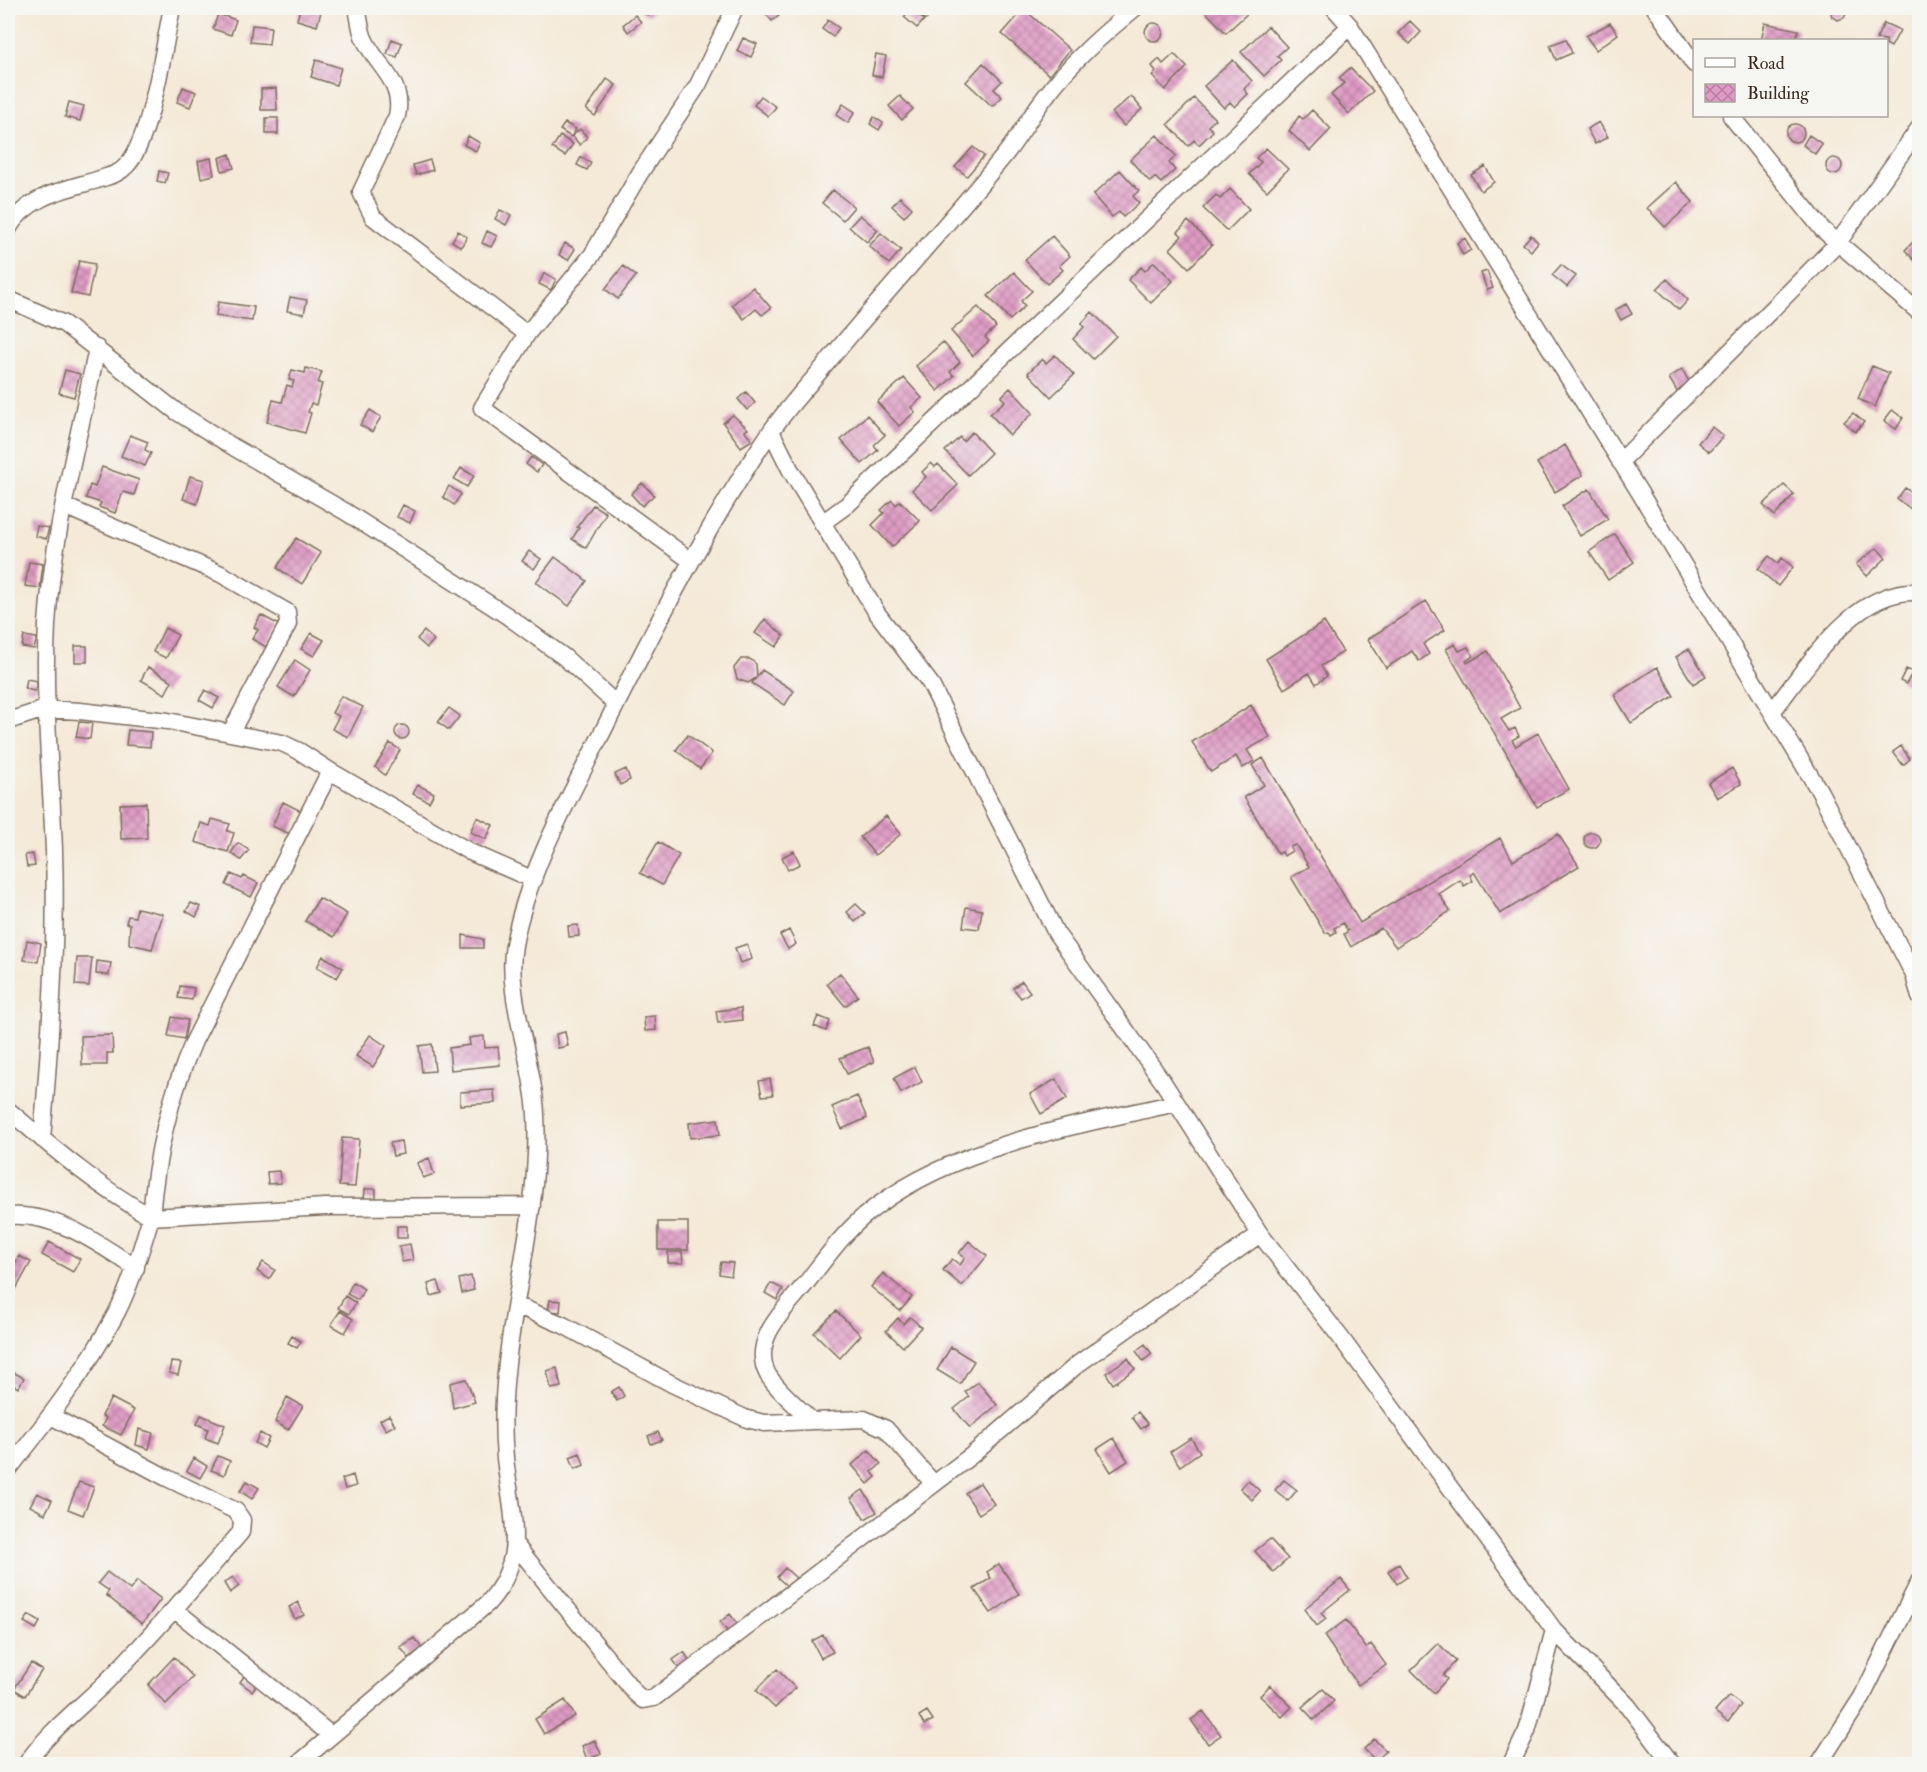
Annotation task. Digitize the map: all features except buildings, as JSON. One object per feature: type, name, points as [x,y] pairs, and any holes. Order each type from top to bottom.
[{"type":"street","points":[[8,229],[13,219],[39,197],[114,175],[126,166],[138,149],[172,8]]},
{"type":"street","points":[[357,8],[363,37],[381,62],[397,91],[399,106],[397,116],[360,192],[365,206],[373,217],[526,334]]},
{"type":"street","points":[[690,560],[485,411],[483,403],[526,334],[592,255],[640,173],[698,85],[735,8]]},
{"type":"street","points":[[298,1764],[487,1604],[502,1587],[511,1569],[514,1543],[504,1426],[516,1305],[532,1206],[536,1162],[536,1111],[513,979],[513,947],[534,880],[568,801],[690,560],[771,431],[890,285],[1006,153],[1045,96],[1086,48],[1134,8]]},
{"type":"street","points":[[1334,8],[1350,26],[1620,462],[1820,792],[1917,981],[1920,997]]},
{"type":"street","points":[[1656,8],[1693,61]]},
{"type":"street","points":[[822,523],[847,505],[1350,26]]},
{"type":"street","points":[[1732,117],[1809,214],[1837,244],[1920,313]]},
{"type":"street","points":[[1620,462],[1837,244],[1920,128]]},
{"type":"street","points":[[8,299],[64,324],[177,412],[346,512],[506,615],[564,657],[616,704]]},
{"type":"street","points":[[42,1139],[54,930],[53,839],[45,709],[50,586],[97,348]]},
{"type":"street","points":[[771,431],[822,523],[878,613],[930,683],[1056,933],[1176,1103],[1260,1234],[1341,1338],[1554,1630],[1628,1706],[1672,1764]]},
{"type":"street","points":[[64,506],[221,574],[287,612],[288,624],[231,732]]},
{"type":"street","points":[[1772,712],[1833,633],[1846,622],[1896,593],[1920,592]]},
{"type":"street","points":[[8,721],[45,709],[168,721],[282,743],[470,852],[534,880]]},
{"type":"street","points":[[8,1470],[51,1416],[117,1310],[136,1268],[151,1217],[155,1168],[176,1083],[194,1041],[330,771]]},
{"type":"street","points":[[812,1421],[769,1376],[763,1361],[762,1344],[774,1323],[841,1239],[863,1217],[889,1198],[934,1173],[990,1150],[1023,1139],[1176,1103]]},
{"type":"street","points":[[8,1110],[112,1195],[151,1217],[325,1207],[532,1206]]},
{"type":"street","points":[[8,1216],[43,1219],[86,1235],[136,1268]]},
{"type":"street","points":[[514,1543],[635,1693],[643,1700],[654,1698],[972,1455],[1078,1364],[1260,1234]]},
{"type":"street","points":[[516,1305],[563,1325],[672,1384],[747,1419],[764,1423],[864,1419],[886,1429],[934,1484]]},
{"type":"street","points":[[26,1764],[49,1734],[108,1680],[175,1610],[241,1532],[242,1520],[236,1511],[167,1478],[51,1416]]},
{"type":"street","points":[[1819,1764],[1862,1697],[1920,1580]]},
{"type":"street","points":[[175,1610],[331,1735]]},
{"type":"street","points":[[1511,1764],[1527,1731],[1554,1630]]}]
